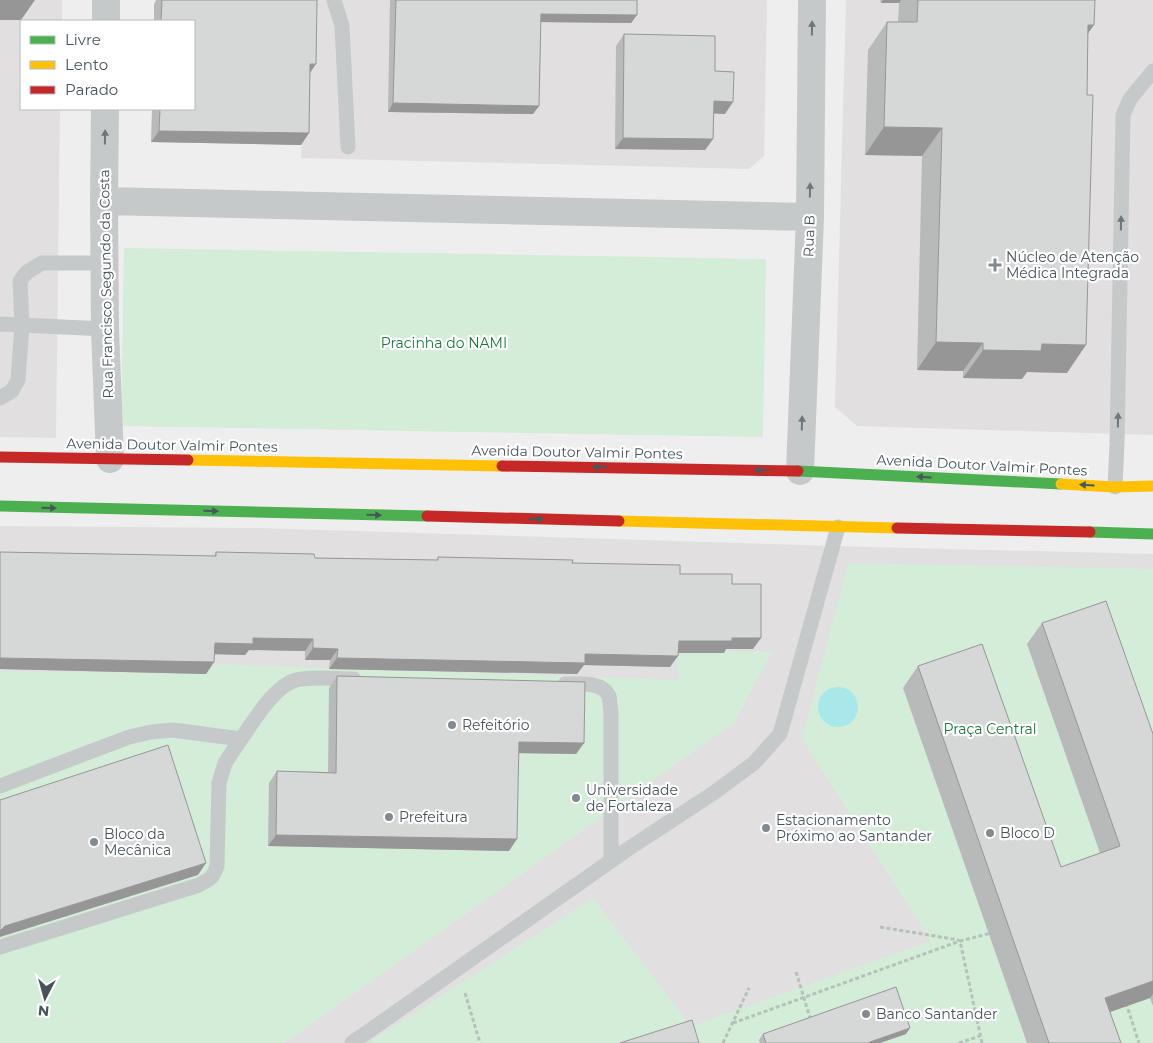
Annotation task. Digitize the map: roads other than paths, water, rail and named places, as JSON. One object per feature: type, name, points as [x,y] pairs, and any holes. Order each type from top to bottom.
[{"type":"street","points":[[106,0],[106,20]]},
{"type":"street","name":"Rua B","points":[[800,471],[810,217],[812,0]]},
{"type":"street","name":"Rua Francisco Segundo da Costa","points":[[105,110],[104,262],[110,459]]},
{"type":"street","points":[[104,201],[810,217]]},
{"type":"street","name":"Avenida Doutor Valmir Pontes","points":[[0,457],[800,471],[1115,487],[1153,486]]},
{"type":"street","points":[[0,506],[1153,534]]},
{"type":"lane","points":[[334,0],[342,26],[348,147]]},
{"type":"lane","points":[[1115,487],[1123,114],[1130,99],[1153,70]]},
{"type":"lane","points":[[0,398],[12,391],[18,380],[22,326],[20,281],[26,272],[42,264],[104,262]]},
{"type":"lane","points":[[0,324],[105,329]]},
{"type":"lane","points":[[352,1043],[625,851],[715,792],[754,763],[780,734],[838,527]]},
{"type":"lane","points":[[0,947],[210,880],[215,874],[217,866],[219,783],[225,763],[274,694],[293,681],[306,678],[364,679]]},
{"type":"lane","points":[[548,683],[587,684],[601,688],[608,696],[611,712],[611,862]]},
{"type":"lane","points":[[0,786],[129,737],[151,732],[173,730],[241,739]]},
{"type":"water","points":[[842,687],[849,690],[855,696],[858,707],[857,715],[849,724],[842,727],[834,727],[827,724],[819,715],[818,703],[821,696],[830,688]]},
{"type":"place","name":"Núcleo de Atenção Médica Integrada","points":[[995,265]]},
{"type":"place","name":"Refeitório","points":[[452,725]]},
{"type":"place","name":"Universidade de Fortaleza","points":[[576,798]]},
{"type":"place","name":"Prefeitura","points":[[389,817]]},
{"type":"place","name":"Estacionamento Próximo ao Santander","points":[[766,828]]},
{"type":"place","name":"Bloco D","points":[[990,833]]},
{"type":"place","name":"Bloco da Mecânica","points":[[94,842]]},
{"type":"place","name":"Banco Santander","points":[[866,1014]]},
{"type":"park label","name":"Pracinha do NAMI","points":[[444,343]]},
{"type":"park label","name":"Praça Central","points":[[990,729]]}]
